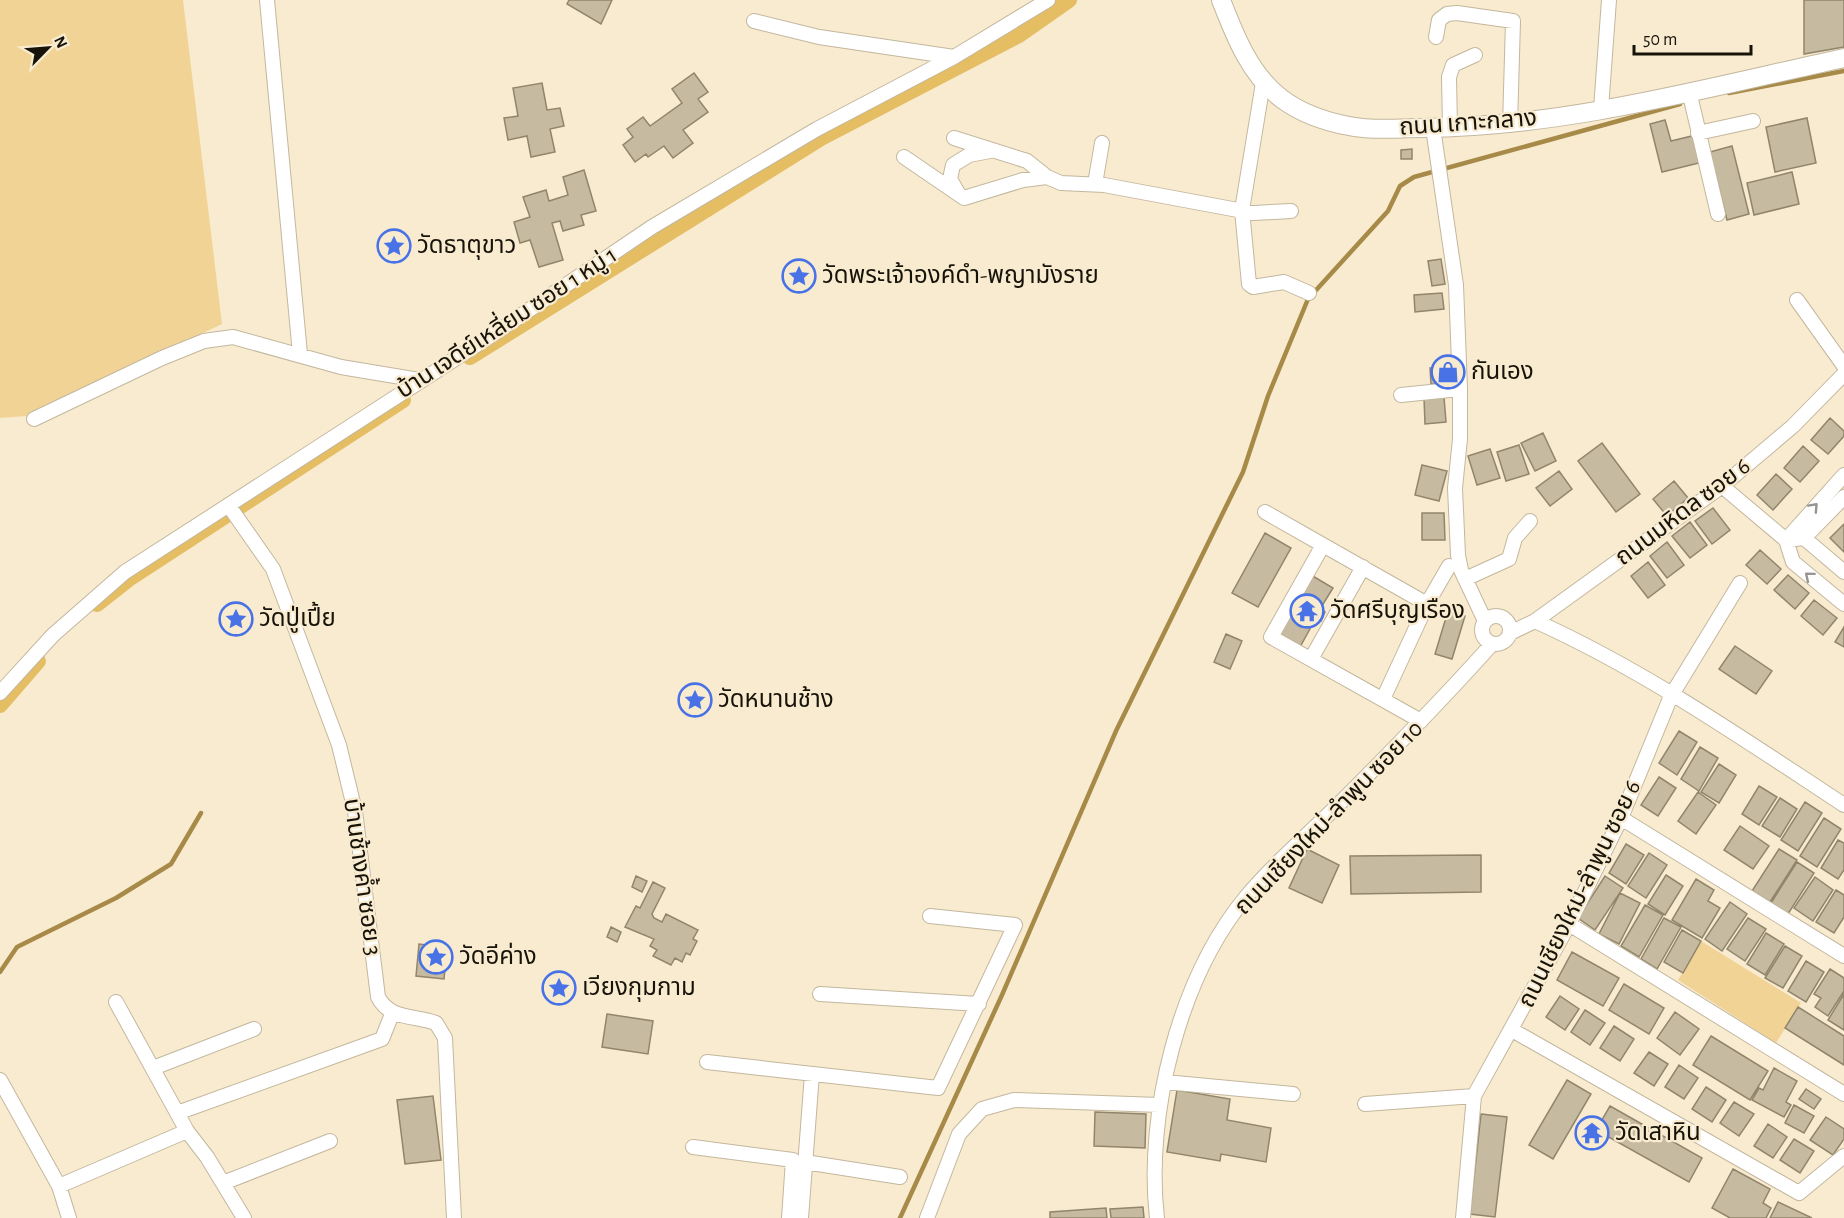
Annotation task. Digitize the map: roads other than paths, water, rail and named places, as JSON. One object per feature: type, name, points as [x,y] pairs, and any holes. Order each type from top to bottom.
[{"type":"street","points":[[267,0],[300,354]]},
{"type":"street","name":"บ้าน เจดีย์เหลี่ยม ซอย 1 หมู่ 1","points":[[0,693],[53,635],[125,572],[233,510],[419,380],[495,333],[652,227],[818,129],[954,57],[1048,0]]},
{"type":"street","name":"ถนน เกาะกลาง","points":[[1221,0],[1250,64],[1263,83],[1283,100],[1324,120],[1375,129],[1439,133],[1510,125],[1689,92],[1844,58]]},
{"type":"street","points":[[1601,109],[1610,0]]},
{"type":"street","points":[[1436,37],[1439,20],[1447,14],[1457,13],[1513,21],[1510,125]]},
{"type":"street","points":[[754,21],[819,37],[954,57]]},
{"type":"street","points":[[1475,55],[1453,65],[1449,77],[1439,133],[1438,178],[1456,285],[1460,388],[1460,439],[1455,488],[1458,555],[1465,579],[1485,621]]},
{"type":"street","points":[[1263,83],[1242,210],[1250,285],[1284,282],[1309,292]]},
{"type":"street","points":[[1689,92],[1718,214]]},
{"type":"street","points":[[1698,133],[1754,121]]},
{"type":"street","points":[[954,138],[1027,161],[1047,177],[1061,183],[1095,184],[1254,213],[1291,211]]},
{"type":"street","points":[[1095,184],[1102,143]]},
{"type":"street","points":[[959,194],[950,179],[953,165],[969,155],[994,151]]},
{"type":"street","points":[[904,157],[964,198],[1023,180],[1047,177]]},
{"type":"street","points":[[1797,300],[1844,366]]},
{"type":"street","points":[[34,419],[162,358],[204,341],[233,337],[341,367],[419,380]]},
{"type":"street","name":"ถนนมหิดล ซอย 6","points":[[1510,633],[1535,621],[1722,486],[1793,426],[1844,374]]},
{"type":"street","points":[[1401,395],[1460,388]]},
{"type":"street","points":[[1786,540],[1844,475]]},
{"type":"street","points":[[1722,486],[1786,540],[1792,562],[1844,604]]},
{"type":"street","points":[[1786,540],[1804,538],[1844,497]]},
{"type":"street","name":"บ้านช้างค้ำ ซอย 3","points":[[233,510],[273,569],[339,745],[355,811],[378,997],[392,1014]]},
{"type":"street","points":[[1265,512],[1427,604]]},
{"type":"street","points":[[1465,579],[1509,559],[1515,538],[1530,521]]},
{"type":"street","points":[[1804,538],[1844,572]]},
{"type":"street","points":[[1323,545],[1271,637],[1421,721]]},
{"type":"street","points":[[1383,699],[1427,604],[1449,566]]},
{"type":"street","points":[[1311,659],[1363,567]]},
{"type":"street","name":"ถนนเชียงใหม่-ลำพูน ซอย 6","points":[[1463,1218],[1474,1096],[1569,924],[1621,818],[1671,696],[1740,583]]},
{"type":"street","points":[[1500,616],[1508,623],[1510,633],[1503,642],[1492,644],[1482,631],[1485,621],[1489,617],[1500,616]]},
{"type":"street","points":[[1535,621],[1582,643],[1844,805]]},
{"type":"street","name":"ถนนเชียงใหม่-ลำพูน ซอย 10","points":[[1157,1218],[1154,1192],[1160,1105],[1179,1024],[1208,956],[1245,898],[1421,721],[1492,644]]},
{"type":"street","points":[[1621,818],[1844,956]]},
{"type":"street","points":[[707,1062],[938,1088],[1016,925],[930,916]]},
{"type":"street","points":[[1569,924],[1844,1094]]},
{"type":"street","points":[[820,994],[979,1004]]},
{"type":"street","points":[[116,1002],[187,1131],[244,1218]]},
{"type":"street","points":[[177,1113],[382,1039],[392,1014],[436,1023],[445,1038],[454,1218]]},
{"type":"street","points":[[153,1068],[254,1029]]},
{"type":"street","points":[[1512,1030],[1799,1193],[1844,1156]]},
{"type":"street","points":[[801,1218],[812,1074]]},
{"type":"street","points":[[0,1080],[59,1186],[69,1218]]},
{"type":"street","points":[[1166,1082],[1293,1094]]},
{"type":"street","points":[[1365,1104],[1474,1096]]},
{"type":"street","points":[[927,1218],[959,1134],[982,1109],[1014,1100],[1160,1105]]},
{"type":"street","points":[[59,1186],[187,1131]]},
{"type":"street","points":[[223,1183],[330,1141]]},
{"type":"street","points":[[693,1147],[793,1160],[789,1218]]},
{"type":"street","points":[[805,1162],[900,1177]]},
{"type":"waterway","points":[[470,357],[821,138],[1019,35],[1069,0]]},
{"type":"waterway","points":[[1729,93],[1844,71]]},
{"type":"waterway","points":[[900,1218],[1002,995],[1116,731],[1243,472],[1268,396],[1308,299],[1388,211],[1400,186],[1414,177],[1680,104]]},
{"type":"waterway","points":[[97,604],[130,578],[403,400]]},
{"type":"waterway","points":[[0,705],[38,661]]},
{"type":"waterway","points":[[0,972],[17,947],[116,898],[171,864],[201,813]]},
{"type":"place","name":"วัดธาตุขาว","points":[[394,246]]},
{"type":"place","name":"วัดพระเจ้าองค์ดำ-พญามังราย","points":[[799,276]]},
{"type":"place","name":"กันเอง","points":[[1448,372]]},
{"type":"place","name":"วัดศรีบุญเรือง","points":[[1307,611]]},
{"type":"place","name":"วัดปู่เปี้ย","points":[[236,619]]},
{"type":"place","name":"วัดหนานช้าง","points":[[695,700]]},
{"type":"place","name":"วัดอีค่าง","points":[[436,957]]},
{"type":"place","name":"เวียงกุมกาม","points":[[559,988]]},
{"type":"place","name":"วัดเสาหิน","points":[[1592,1133]]}]
